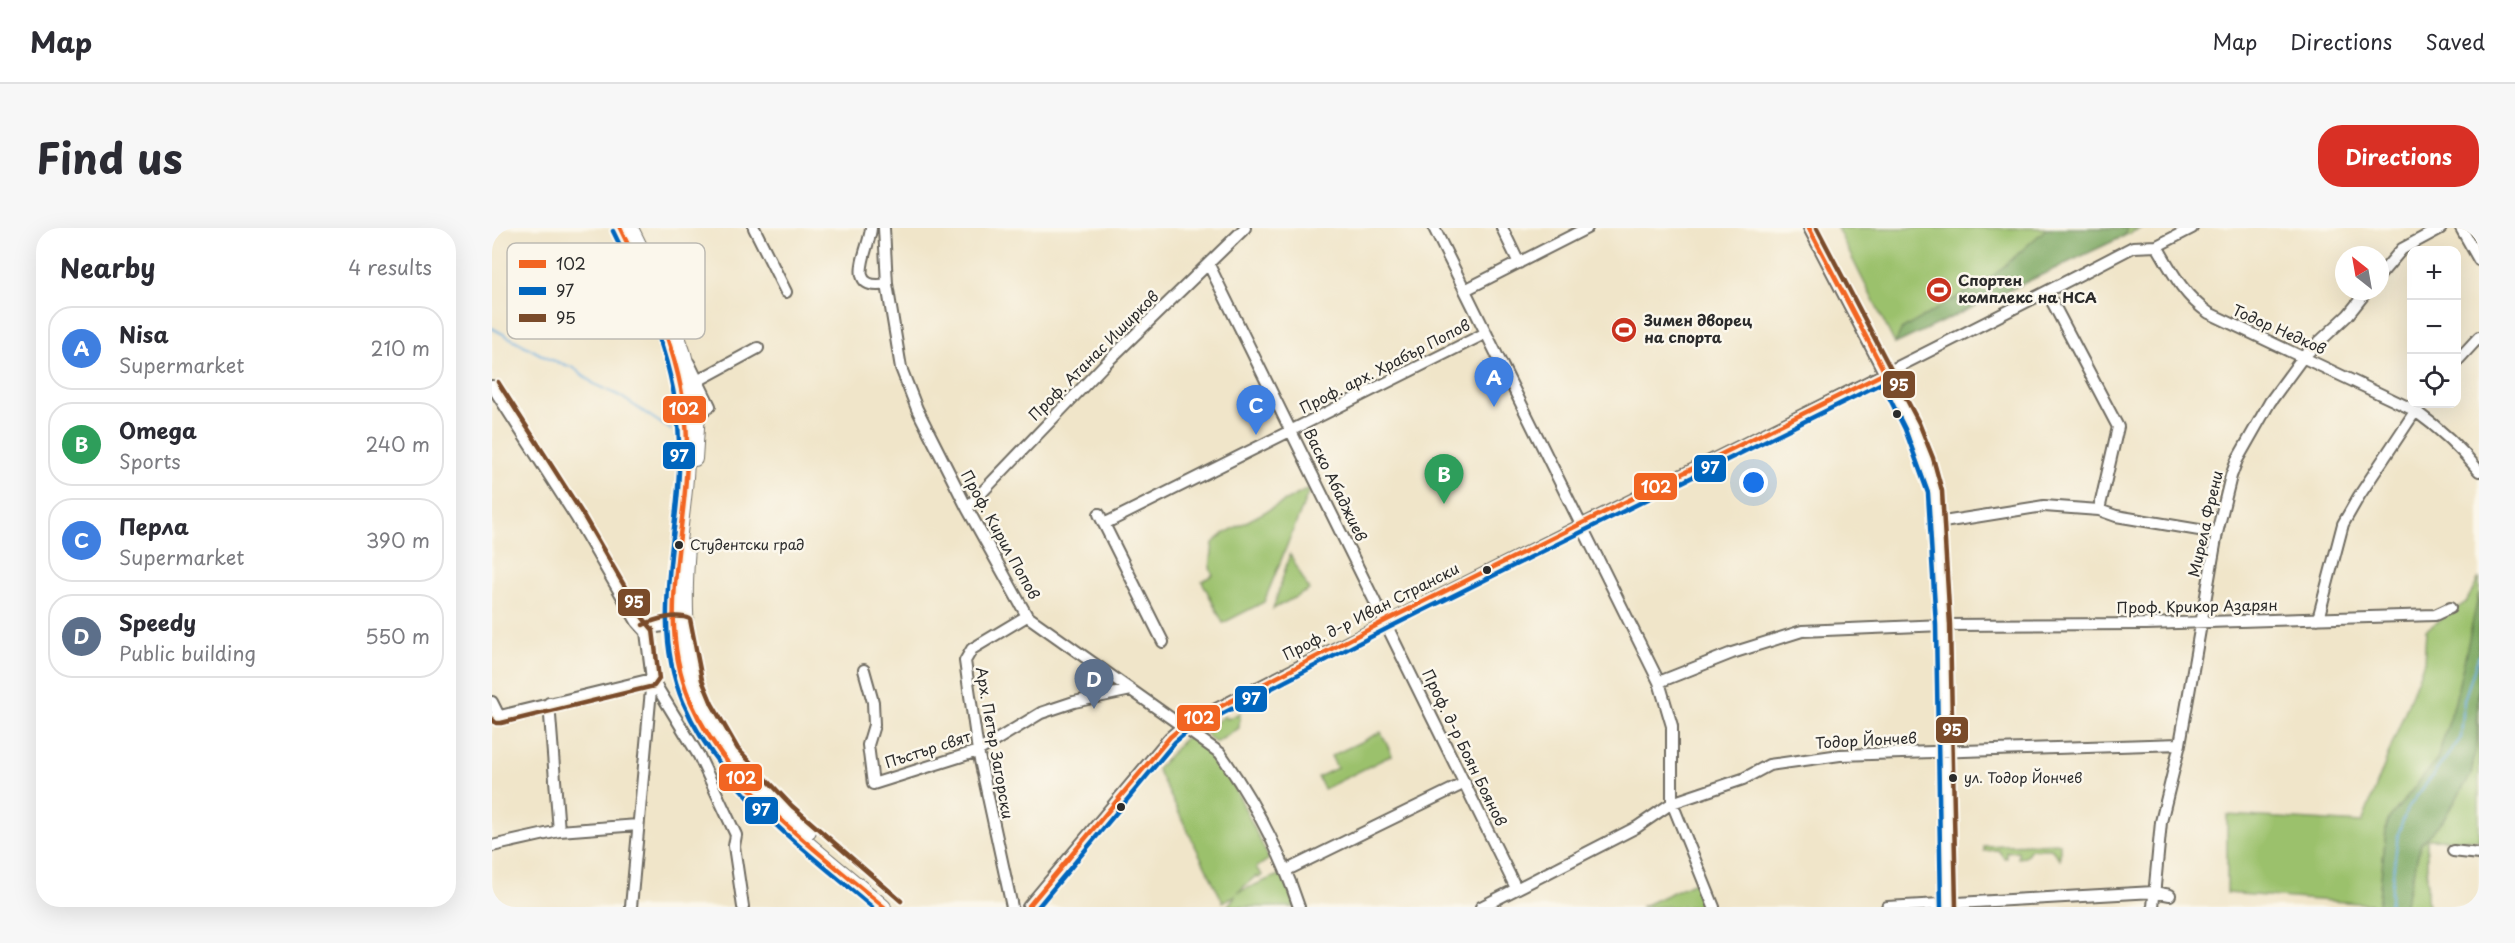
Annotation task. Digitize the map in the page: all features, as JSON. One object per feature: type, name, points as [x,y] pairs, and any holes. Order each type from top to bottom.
[{"type":"main road","points":[[625,229],[633,243]]},
{"type":"main road","points":[[625,229],[631,243]]},
{"type":"main road","points":[[668,339],[691,412]]},
{"type":"main road","points":[[679,339],[684,354],[691,412],[687,476],[673,603],[700,695],[718,733],[737,760],[770,796],[896,907]]},
{"type":"main road","points":[[680,624],[680,669],[689,700],[729,767],[763,804],[884,907]]},
{"type":"street","points":[[754,228],[786,292]]},
{"type":"street","points":[[871,228],[871,235],[861,259],[862,275],[875,286],[887,284]]},
{"type":"street","name":"Проф. Кирил Попов","points":[[884,228],[887,284],[901,368],[917,409],[967,508],[1027,616],[1220,753],[1240,781],[1287,870],[1299,907]]},
{"type":"street","name":"Проф. Атанас Иширков","points":[[967,508],[1104,365],[1245,228]]},
{"type":"street","points":[[1434,228],[1659,682],[1672,726],[1672,803],[1714,907]]},
{"type":"street","points":[[1502,228],[1519,262]]},
{"type":"street","points":[[1465,290],[1587,228]]},
{"type":"street","points":[[1809,228],[1912,426],[1935,492],[1943,625],[1949,905]]},
{"type":"street","name":"Проф. д-р Иван Странски","points":[[1028,907],[1170,737],[1183,726],[1385,621],[2133,247],[2157,246],[2193,228]]},
{"type":"street","points":[[2389,264],[2402,249],[2441,228]]},
{"type":"street","points":[[2461,228],[2479,260]]},
{"type":"street","name":"Тодор Недков","points":[[2157,246],[2182,289],[2200,307],[2222,321],[2407,403]]},
{"type":"street","name":"Васко Абаджиев","points":[[1209,265],[1385,621]]},
{"type":"street","points":[[2047,292],[2118,428],[2099,510]]},
{"type":"street","name":"Мирела Френи","points":[[2153,907],[2161,822],[2180,744],[2217,533],[2236,460],[2270,402],[2303,357],[2348,315],[2360,300]]},
{"type":"street","name":"Проф. арх. Храбър Попов","points":[[1163,642],[1102,519],[1292,430],[1486,333]]},
{"type":"street","points":[[2461,357],[2479,337]]},
{"type":"street","points":[[699,380],[758,348]]},
{"type":"street","points":[[684,354],[710,406],[691,412]]},
{"type":"street","points":[[492,386],[646,632],[652,679],[631,907]]},
{"type":"street","points":[[2318,619],[2343,524],[2416,408]]},
{"type":"street","name":"Тодор Недков","points":[[2418,408],[2479,471]]},
{"type":"street","points":[[1937,523],[2044,506],[2099,510],[2116,516],[2217,533]]},
{"type":"street","name":"Проф. Крикор Азарян","points":[[1659,682],[1732,653],[1802,631],[1943,625],[2201,622],[2435,615],[2450,608]]},
{"type":"street","name":"Арх. Петър Загорски","points":[[1012,907],[978,751],[965,669],[967,654],[1027,616]]},
{"type":"street","name":"Проф. д-р Боян Боянов","points":[[1385,621],[1516,888]]},
{"type":"street","points":[[646,632],[680,624]]},
{"type":"street","name":"Пъстър свят","points":[[864,670],[873,702],[874,725],[868,745],[873,784],[978,751],[1041,713],[1074,702],[1131,690]]},
{"type":"street","points":[[492,702],[495,717],[652,679]]},
{"type":"street","points":[[652,679],[699,756],[736,835],[734,846],[743,907]]},
{"type":"street","points":[[549,703],[559,831]]},
{"type":"street","name":"Тодор Йончев","points":[[1481,907],[1637,827],[1672,803],[1743,779],[1769,765],[1840,754],[1946,753],[2180,744]]},
{"type":"street","points":[[1287,870],[1465,783]]},
{"type":"street","points":[[492,846],[559,831],[638,825]]},
{"type":"street","points":[[2453,850],[2479,854]]},
{"type":"street","points":[[1887,907],[2154,892],[2170,895]]},
{"type":"green space","name":"Спортен комплекс на НСА","points":[[1837,228],[2141,228],[1895,344]]},
{"type":"green space","points":[[2047,228],[2127,228],[2124,236],[1895,344],[1901,330],[1992,277]]},
{"type":"green space","points":[[1308,489],[1264,602],[1223,623],[1202,581],[1213,575],[1210,568],[1213,543],[1223,534]]},
{"type":"green space","points":[[1290,554],[1309,590],[1273,609]]},
{"type":"green space","points":[[2479,578],[2479,593],[2470,639],[2455,702],[2437,760],[2387,821],[2378,907],[2370,907],[2370,904],[2227,893],[2227,815],[2362,823],[2424,662],[2426,630],[2466,602]]},
{"type":"green space","points":[[2479,593],[2477,742],[2471,775],[2443,820],[2421,843],[2405,903],[2406,907],[2378,907],[2387,821],[2437,760],[2455,702]]},
{"type":"green space","points":[[2479,690],[2479,840],[2427,839],[2428,907],[2406,907],[2405,903],[2421,843],[2443,820]]},
{"type":"green space","points":[[1240,713],[1239,728],[1216,743],[1209,738],[1204,730],[1225,716],[1227,719]]},
{"type":"green space","points":[[1381,732],[1392,755],[1324,789],[1318,777],[1337,768],[1331,756]]},
{"type":"green space","points":[[1187,736],[1205,749],[1227,771],[1269,859],[1256,868],[1262,875],[1259,878],[1256,876],[1238,892],[1281,874],[1296,907],[1227,907],[1236,895],[1223,902],[1157,769]]},
{"type":"green space","points":[[2060,843],[2060,859],[2051,849],[2031,849],[2025,857],[2018,858],[2018,851],[2006,852],[2006,858],[2004,858],[1998,850],[1984,851],[1984,846]]},
{"type":"green space","points":[[1699,880],[1710,907],[1641,907]]},
{"type":"waterway","points":[[492,328],[507,336]]},
{"type":"waterway","points":[[512,339],[549,359],[574,368],[594,384],[620,396],[671,430]]},
{"type":"waterway","points":[[2389,907],[2398,834],[2407,809],[2461,738],[2464,700],[2479,655]]},
{"type":"transit line","name":"102","points":[[620,228],[627,243]]},
{"type":"transit line","name":"102","points":[[1809,228],[1885,373]]},
{"type":"transit line","name":"95","points":[[1817,228],[1919,423],[1933,458],[1942,491],[1950,625],[1956,907]]},
{"type":"transit line","name":"97","points":[[613,231],[619,243]]},
{"type":"transit line","name":"97","points":[[660,339],[672,387],[679,442],[679,475],[667,606],[668,638],[673,670],[683,702],[718,762],[741,790],[792,839],[872,907]]},
{"type":"transit line","name":"102","points":[[668,339],[681,387],[687,443],[674,605],[675,637],[680,669],[690,700],[706,732],[749,788],[801,838],[884,907]]},
{"type":"transit line","name":"102","points":[[1028,907],[1170,737],[1183,726],[1385,621],[1885,373]]},
{"type":"transit line","name":"95","points":[[492,719],[496,723],[501,723],[654,686],[659,679],[653,630],[643,618],[582,513],[498,382]]},
{"type":"transit line","name":"97","points":[[1038,907],[1175,742],[1187,732],[1388,628],[1882,383],[1905,429],[1928,493],[1936,625],[1941,907]]},
{"type":"transit line","name":"95","points":[[643,625],[666,618],[690,619],[702,680],[712,704],[738,749],[792,806],[901,901]]},
{"type":"place","name":"Спортен комплекс на НСА","points":[[1939,290]]},
{"type":"place","name":"Зимен дворец на спорта","points":[[1624,330]]},
{"type":"place","name":"Nisa","points":[[1494,407]]},
{"type":"place","name":"Перла","points":[[1256,435]]},
{"type":"place","name":"Omega","points":[[1444,504]]},
{"type":"place","name":"Студентски град","points":[[679,545]]},
{"type":"place","name":"Speedy","points":[[1094,709]]},
{"type":"place","name":"ул. Тодор Йончев","points":[[1953,778]]}]
